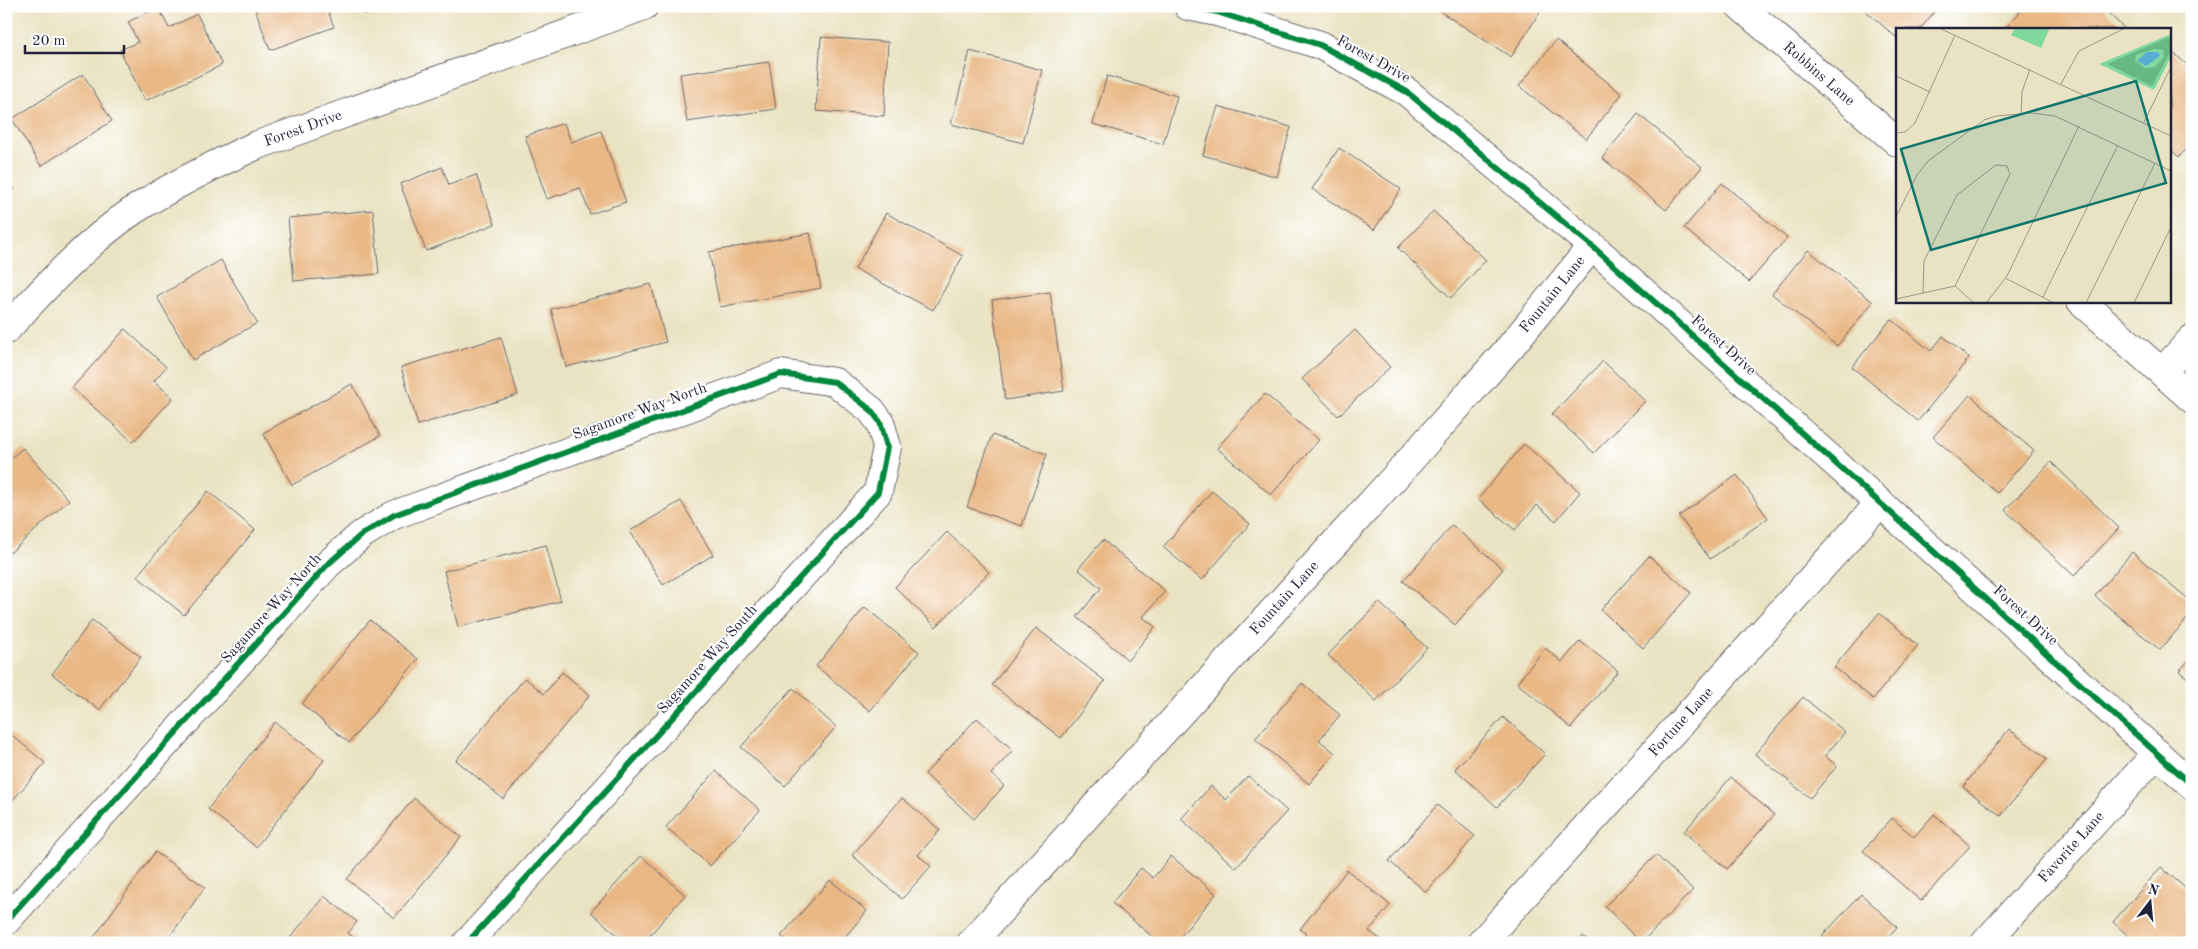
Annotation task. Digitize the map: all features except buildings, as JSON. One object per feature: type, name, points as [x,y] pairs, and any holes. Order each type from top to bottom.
[{"type":"street","name":"Forest Drive","points":[[6,330],[70,262],[133,211],[195,173],[255,146],[644,6]]},
{"type":"street","name":"Forest Drive","points":[[1188,6],[1217,12],[1320,45],[1407,92],[1592,246],[2192,785]]},
{"type":"street","name":"Robbins Lane","points":[[1740,6],[1896,141]]},
{"type":"street","name":"Fountain Lane","points":[[970,943],[1512,346],[1592,246]]},
{"type":"street","points":[[2082,302],[2192,399]]},
{"type":"street","points":[[2162,372],[2192,340]]},
{"type":"street","name":"Sagamore Way North","points":[[6,921],[328,565],[361,536],[394,515],[781,374],[835,382]]},
{"type":"street","name":"Sagamore Way South","points":[[467,943],[878,492],[887,447],[880,422],[871,410],[835,382]]},
{"type":"street","name":"Fortune Lane","points":[[1481,943],[1880,503]]},
{"type":"street","name":"Favorite Lane","points":[[1985,943],[2157,753]]},
{"type":"cycle path","points":[[1188,6],[1217,12],[1320,45],[1407,92],[1592,246],[2192,785]]},
{"type":"cycle path","points":[[6,921],[327,565],[361,535],[394,515],[781,374],[835,382],[871,410],[880,422],[887,447],[878,492],[467,943]]}]
